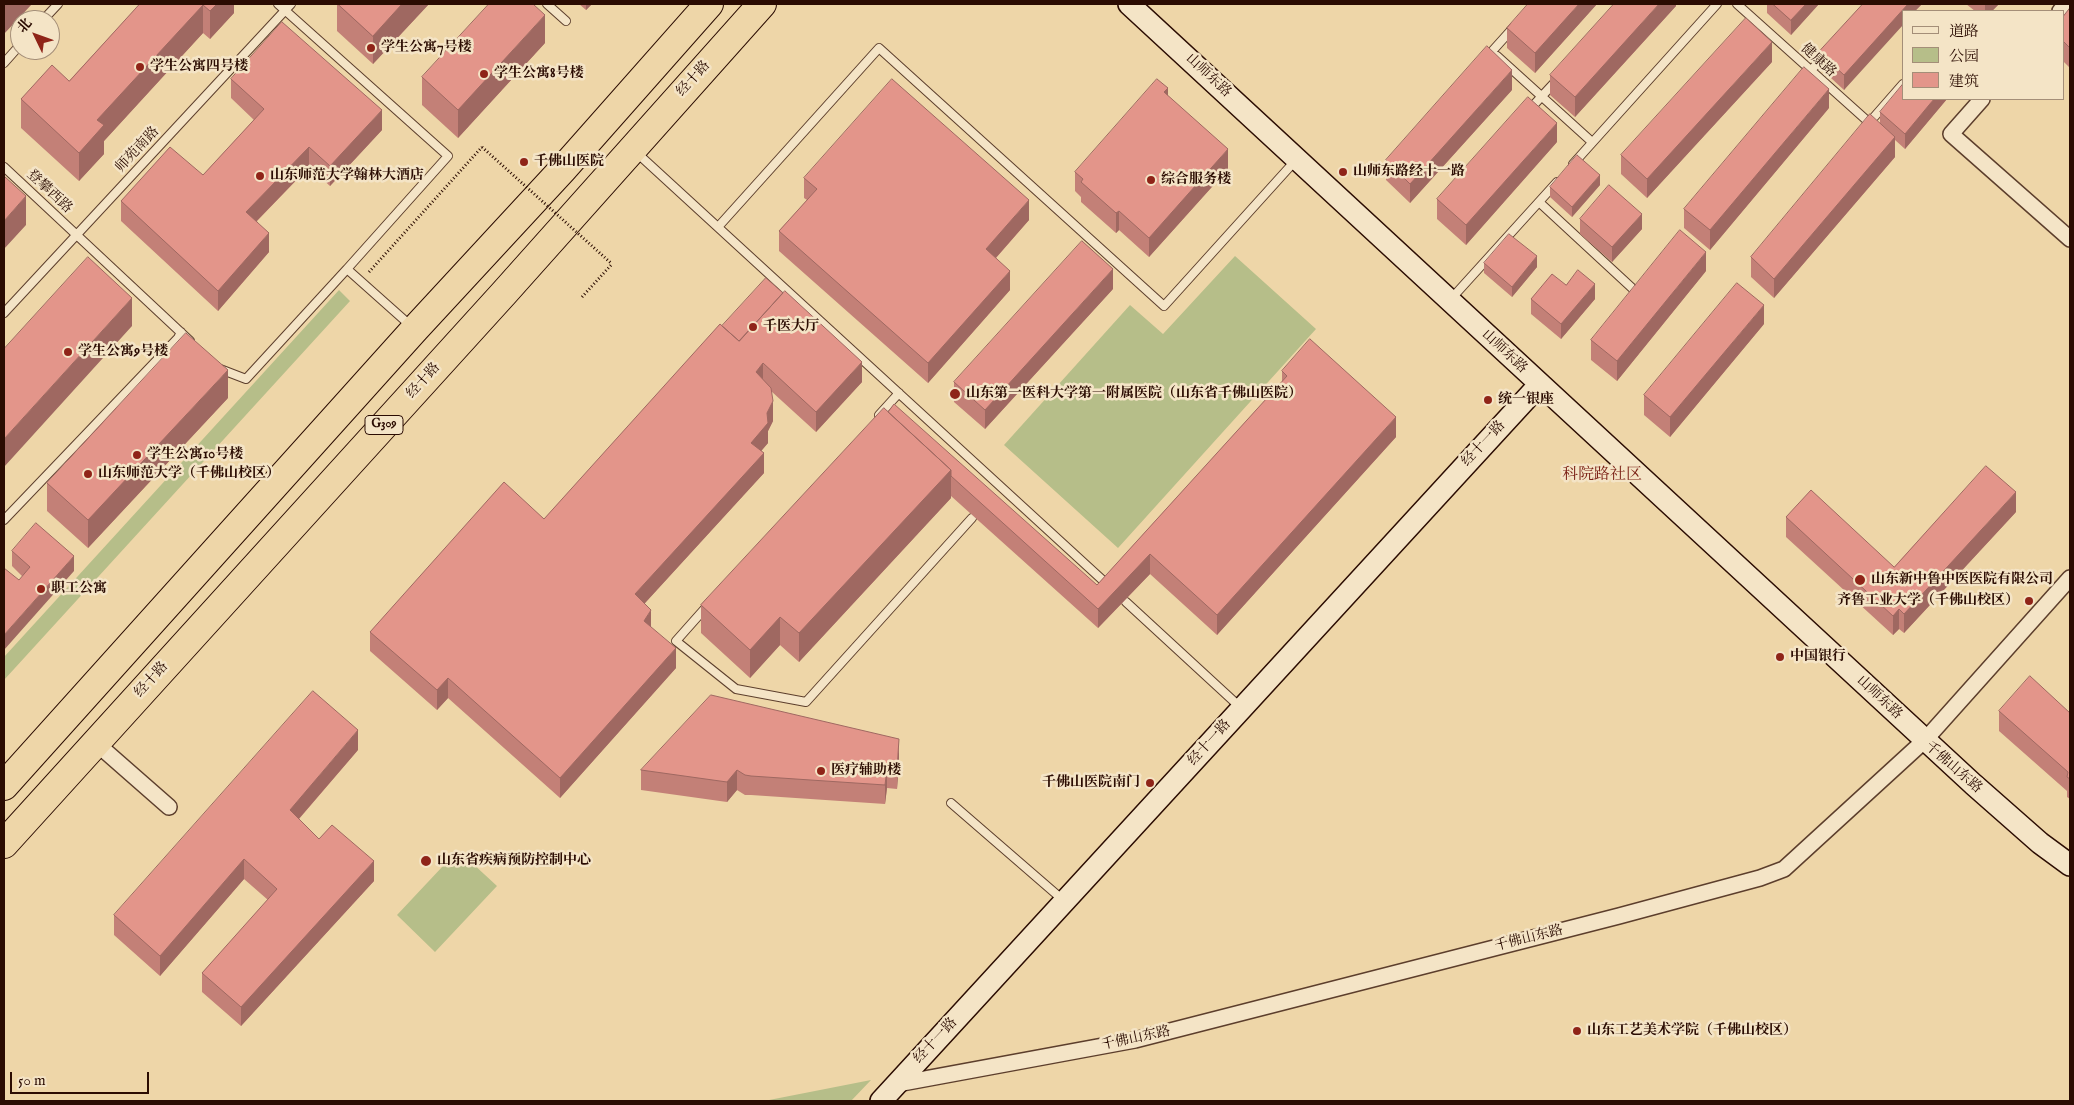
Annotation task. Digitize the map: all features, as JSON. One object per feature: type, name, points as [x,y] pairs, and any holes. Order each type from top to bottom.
[{"type":"highway","points":[[4,786],[709,4]]},
{"type":"highway","name":"经十路","points":[[4,844],[505,292],[631,148],[762,4]]},
{"type":"street","name":"山师东路","points":[[1129,4],[1925,740]]},
{"type":"street","points":[[1981,100],[1951,134],[2070,239]]},
{"type":"street","name":"经十一路","points":[[881,1101],[1539,385]]},
{"type":"street","points":[[1925,740],[2070,578]]},
{"type":"street","name":"千佛山东路","points":[[897,1084],[1135,1040],[1620,916],[1760,878],[1784,869],[1925,740],[2003,812],[2070,865]]},
{"type":"street","points":[[96,743],[169,807]]},
{"type":"lane","points":[[213,363],[219,369],[246,379],[448,156],[288,7],[278,4]]},
{"type":"lane","points":[[547,4],[566,21]]},
{"type":"lane","points":[[1569,168],[1717,4]]},
{"type":"lane","name":"健康路","points":[[1740,5],[1876,130]]},
{"type":"lane","name":"师苑南路","points":[[4,313],[288,7]]},
{"type":"lane","points":[[1479,66],[1516,24]]},
{"type":"lane","points":[[718,227],[879,48],[1164,306],[1298,159]]},
{"type":"lane","points":[[1798,85],[1831,48]]},
{"type":"lane","points":[[1492,52],[1592,142]]},
{"type":"lane","points":[[1522,118],[1561,75]]},
{"type":"lane","points":[[1862,130],[1902,85]]},
{"type":"lane","points":[[631,148],[899,393],[998,489],[1109,586]]},
{"type":"lane","name":"登攀西路","points":[[4,167],[194,344]]},
{"type":"lane","points":[[1450,301],[1563,175]]},
{"type":"lane","points":[[1539,202],[1632,288]]},
{"type":"lane","points":[[347,269],[415,329]]},
{"type":"lane","points":[[4,520],[178,338],[181,332]]},
{"type":"lane","points":[[873,422],[899,393]]},
{"type":"lane","points":[[715,597],[676,641],[736,688],[806,702],[972,518]]},
{"type":"lane","points":[[1126,602],[1242,708]]},
{"type":"lane","points":[[951,803],[1065,902]]},
{"type":"path","points":[[361,281],[482,147],[612,264],[582,297]]},
{"type":"green space","points":[[1235,256],[1316,329],[1118,548],[1004,445],[1130,305],[1163,334]]},
{"type":"green space","points":[[339,290],[350,301],[4,680],[4,657]]},
{"type":"green space","points":[[458,850],[497,886],[435,952],[397,915]]},
{"type":"green space","points":[[871,1080],[851,1101],[764,1101]]},
{"type":"building","points":[[140,4],[217,4],[210,11],[203,5],[97,120],[104,125],[79,153],[21,99],[52,65],[69,81]]},
{"type":"building","points":[[338,4],[402,4],[373,36]]},
{"type":"building","points":[[489,4],[533,4],[545,15],[458,110],[422,77]]},
{"type":"building","points":[[1528,4],[1579,4],[1535,53],[1507,28]]},
{"type":"building","points":[[1614,4],[1659,4],[1575,97],[1550,75]]},
{"type":"building","points":[[1773,4],[1806,4],[1791,20]]},
{"type":"building","points":[[1863,4],[1908,4],[1844,75],[1819,52]]},
{"type":"building","points":[[2070,8],[2070,48],[2064,42],[2064,16]]},
{"type":"building","points":[[1746,18],[1772,42],[1647,179],[1621,155]]},
{"type":"building","name":"山东师范大学翰林大酒店","points":[[282,22],[382,110],[330,166],[309,147],[246,212],[269,233],[218,291],[121,201],[170,147],[203,175],[264,109],[231,79]]},
{"type":"building","points":[[1487,46],[1512,70],[1410,184],[1386,160]]},
{"type":"building","points":[[1804,67],[1829,89],[1710,230],[1684,209]]},
{"type":"building","points":[[892,79],[1029,200],[986,249],[1010,271],[928,363],[779,231],[817,189],[804,178]]},
{"type":"building","name":"综合服务楼","points":[[1157,79],[1168,88],[1164,92],[1228,149],[1149,238],[1119,211],[1116,213],[1081,182],[1083,179],[1075,172]]},
{"type":"building","points":[[1902,85],[1902,100],[1933,100],[1905,134],[1880,112]]},
{"type":"building","points":[[1528,97],[1557,123],[1466,225],[1437,199]]},
{"type":"building","points":[[1870,114],[1895,137],[1774,279],[1751,257]]},
{"type":"building","points":[[1577,155],[1600,175],[1572,207],[1550,187]]},
{"type":"building","points":[[4,176],[26,196],[4,221]]},
{"type":"building","points":[[1609,185],[1642,214],[1612,247],[1580,219]]},
{"type":"building","points":[[1680,230],[1706,252],[1617,361],[1591,340]]},
{"type":"building","points":[[1509,234],[1537,256],[1512,287],[1484,263]]},
{"type":"building","points":[[1082,241],[1113,269],[985,410],[954,382]]},
{"type":"building","name":"学生公寓9号楼","points":[[88,257],[132,298],[4,439],[4,349]]},
{"type":"building","points":[[1578,270],[1595,284],[1561,324],[1531,299],[1552,274],[1566,285]]},
{"type":"building","points":[[766,278],[783,293],[739,341],[722,326]]},
{"type":"building","points":[[1737,283],[1764,305],[1670,417],[1644,395]]},
{"type":"building","points":[[785,291],[862,362],[816,412],[763,363],[756,372],[771,388],[773,401],[767,413],[768,423],[751,443],[764,453],[635,594],[651,610],[644,621],[676,648],[560,778],[448,678],[437,690],[370,632],[504,482],[544,519],[720,324],[739,341]]},
{"type":"building","points":[[186,333],[228,370],[88,520],[47,483]]},
{"type":"building","points":[[1310,339],[1396,417],[1217,615],[1150,554],[1098,609],[951,476],[951,470],[888,412],[894,404],[1097,585],[1287,376],[1282,371]]},
{"type":"building","points":[[884,408],[951,470],[799,633],[780,617],[750,650],[701,605]]},
{"type":"building","points":[[1986,466],[2016,492],[1904,614],[1899,609],[1893,616],[1786,517],[1811,490],[1894,567]]},
{"type":"building","name":"职工公寓","points":[[36,523],[74,556],[4,635],[4,568],[19,580],[30,567],[12,551]]},
{"type":"building","points":[[2030,676],[2070,713],[2070,779],[2067,777],[2068,772],[1999,711]]},
{"type":"building","points":[[313,691],[358,730],[290,810],[319,839],[332,825],[374,861],[241,1007],[202,973],[277,889],[244,859],[160,956],[114,915]]},
{"type":"building","points":[[711,695],[899,739],[897,769],[887,769],[885,785],[751,776],[737,770],[727,782],[641,770]]},
{"type":"place","name":"学生公寓7号楼","points":[[371,48]]},
{"type":"place","name":"学生公寓四号楼","points":[[140,67]]},
{"type":"place","name":"学生公寓8号楼","points":[[484,74]]},
{"type":"place","name":"千佛山医院","points":[[524,162]]},
{"type":"place","name":"山师东路经十一路","points":[[1343,172]]},
{"type":"place","name":"山东师范大学翰林大酒店","points":[[260,176]]},
{"type":"place","name":"综合服务楼","points":[[1151,180]]},
{"type":"place","name":"千医大厅","points":[[753,327]]},
{"type":"place","name":"学生公寓9号楼","points":[[68,352]]},
{"type":"place","name":"山东第一医科大学第一附属医院（山东省千佛山医院）","points":[[955,394]]},
{"type":"place","name":"统一银座","points":[[1488,400]]},
{"type":"place","name":"学生公寓10号楼","points":[[137,455]]},
{"type":"place","name":"山东师范大学（千佛山校区）","points":[[88,474]]},
{"type":"place","name":"山东新中鲁中医医院有限公司","points":[[1860,580]]},
{"type":"place","name":"职工公寓","points":[[41,589]]},
{"type":"place","name":"齐鲁工业大学（千佛山校区）","points":[[2029,601]]},
{"type":"place","name":"中国银行","points":[[1780,657]]},
{"type":"place","name":"医疗辅助楼","points":[[821,771]]},
{"type":"place","name":"千佛山医院南门","points":[[1150,783]]},
{"type":"place","name":"山东省疾病预防控制中心","points":[[426,861]]},
{"type":"place","name":"山东工艺美术学院（千佛山校区）","points":[[1577,1031]]},
{"type":"district","name":"科院路社区","points":[[1602,476]]}]
